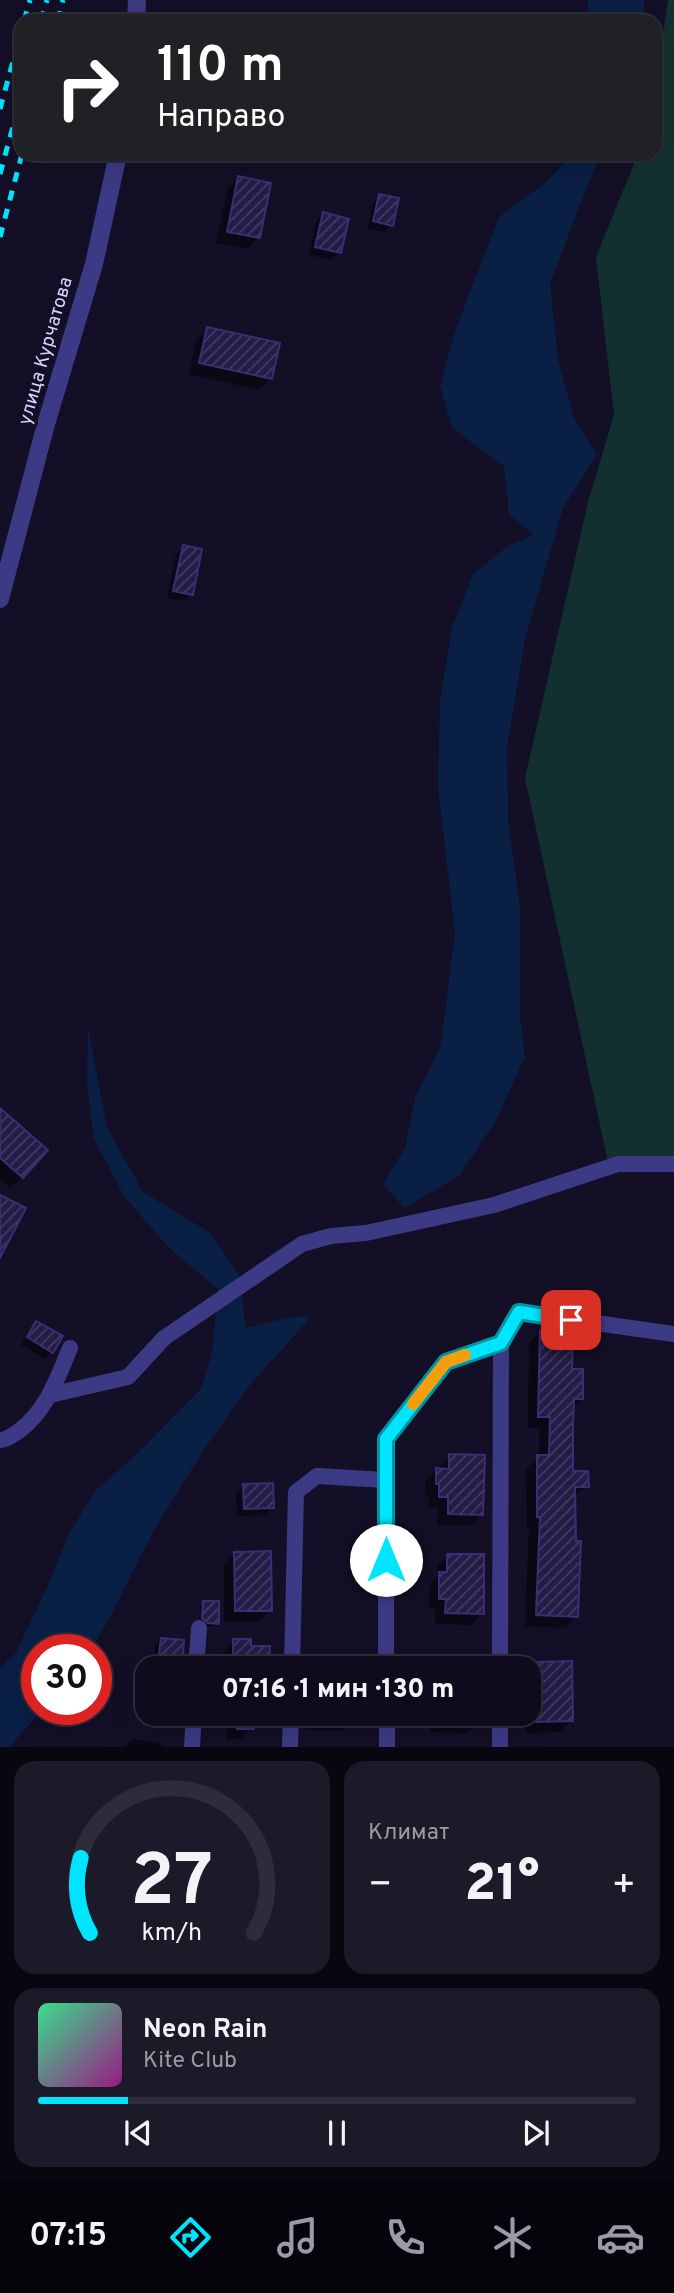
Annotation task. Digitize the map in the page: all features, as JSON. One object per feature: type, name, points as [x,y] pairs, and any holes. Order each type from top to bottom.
[{"type":"street","name":"улица Курчатова","points":[[0,599],[46,424],[94,264],[116,161]]},
{"type":"street","points":[[50,1395],[128,1377],[164,1338],[302,1244],[494,1205],[618,1164],[674,1164]]},
{"type":"street","points":[[500,1656],[501,1343],[519,1312],[674,1334]]},
{"type":"street","points":[[386,1656],[386,1439],[446,1362],[501,1343]]},
{"type":"street","points":[[0,1440],[6,1440],[33,1420],[50,1395],[70,1348]]},
{"type":"street","points":[[292,1656],[296,1492],[317,1476],[385,1480]]},
{"type":"street","points":[[198,1656],[199,1628]]},
{"type":"street","points":[[192,1747],[193,1726]]},
{"type":"street","points":[[290,1747],[291,1726]]},
{"type":"street","points":[[387,1726],[387,1747]]},
{"type":"street","points":[[500,1726],[500,1747]]},
{"type":"green space","points":[[668,0],[674,0],[674,1168],[609,1167],[525,778],[588,502],[614,415],[596,257],[635,161],[662,161],[662,42]]},
{"type":"water","points":[[587,0],[644,0],[645,14],[589,14]]},
{"type":"water","points":[[567,161],[598,161],[550,284],[558,360],[575,421],[597,454],[563,508],[526,635],[507,748],[508,820],[520,907],[520,1016],[525,1057],[495,1122],[459,1176],[404,1208],[383,1184],[405,1148],[415,1098],[441,1045],[455,933],[438,787],[440,701],[452,628],[473,574],[508,546],[534,535],[509,515],[504,466],[452,428],[440,385],[455,331],[499,217],[545,183]]},
{"type":"water","points":[[88,1028],[107,1127],[143,1192],[209,1232],[239,1275],[246,1328],[291,1317],[311,1317],[249,1386],[203,1451],[153,1532],[100,1634],[25,1634],[69,1534],[95,1491],[137,1454],[201,1389],[212,1354],[218,1289],[168,1247],[124,1196],[94,1139],[87,1084]]},
{"type":"water","points":[[21,1642],[21,1725],[29,1725],[9,1747],[0,1747],[0,1668],[15,1654]]},
{"type":"building","points":[[238,176],[271,183],[260,238],[227,232]]},
{"type":"building","points":[[379,194],[399,198],[393,226],[373,221]]},
{"type":"building","points":[[323,212],[349,219],[341,253],[315,247]]},
{"type":"building","points":[[207,327],[280,343],[272,379],[199,363]]},
{"type":"building","points":[[183,545],[202,549],[193,595],[173,591]]},
{"type":"building","points":[[0,1108],[48,1150],[23,1178],[0,1158]]},
{"type":"building","points":[[0,1195],[26,1208],[0,1258]]},
{"type":"building","points":[[36,1321],[63,1336],[53,1353],[27,1337]]},
{"type":"building","points":[[540,1330],[573,1330],[572,1369],[583,1369],[583,1399],[574,1399],[573,1429],[573,1471],[588,1471],[589,1487],[575,1487],[576,1541],[581,1541],[578,1617],[536,1615],[540,1517],[537,1517],[537,1455],[549,1455],[550,1417],[538,1417]]},
{"type":"building","points":[[449,1454],[485,1455],[483,1515],[448,1514],[448,1497],[439,1497],[436,1468],[449,1469]]},
{"type":"building","points":[[273,1483],[274,1508],[244,1509],[243,1484]]},
{"type":"building","points":[[271,1551],[272,1611],[235,1611],[234,1552]]},
{"type":"building","points":[[447,1554],[484,1554],[484,1614],[445,1613],[446,1599],[439,1599],[439,1572],[447,1572]]},
{"type":"building","points":[[203,1601],[219,1601],[219,1624],[208,1623],[202,1618]]},
{"type":"building","points":[[161,1638],[184,1640],[183,1656],[159,1654]]},
{"type":"building","points":[[233,1639],[251,1639],[251,1646],[270,1646],[270,1656],[233,1656]]},
{"type":"building","points":[[572,1661],[573,1721],[541,1722],[541,1662]]},
{"type":"building","points":[[237,1726],[254,1726],[254,1729],[237,1729]]},
{"type":"railway","points":[[26,14],[30,0]]},
{"type":"railway","points":[[43,14],[47,0]]},
{"type":"railway","points":[[60,14],[63,0]]},
{"type":"railway","points":[[0,109],[14,58]]},
{"type":"railway","points":[[0,174],[14,123]]},
{"type":"railway","points":[[0,237],[20,161]]},
{"type":"slow traffic","points":[[413,1404],[446,1362],[465,1355]]},
{"type":"route","points":[[386,1560],[386,1439],[446,1362],[501,1343],[519,1312],[571,1320]]}]
